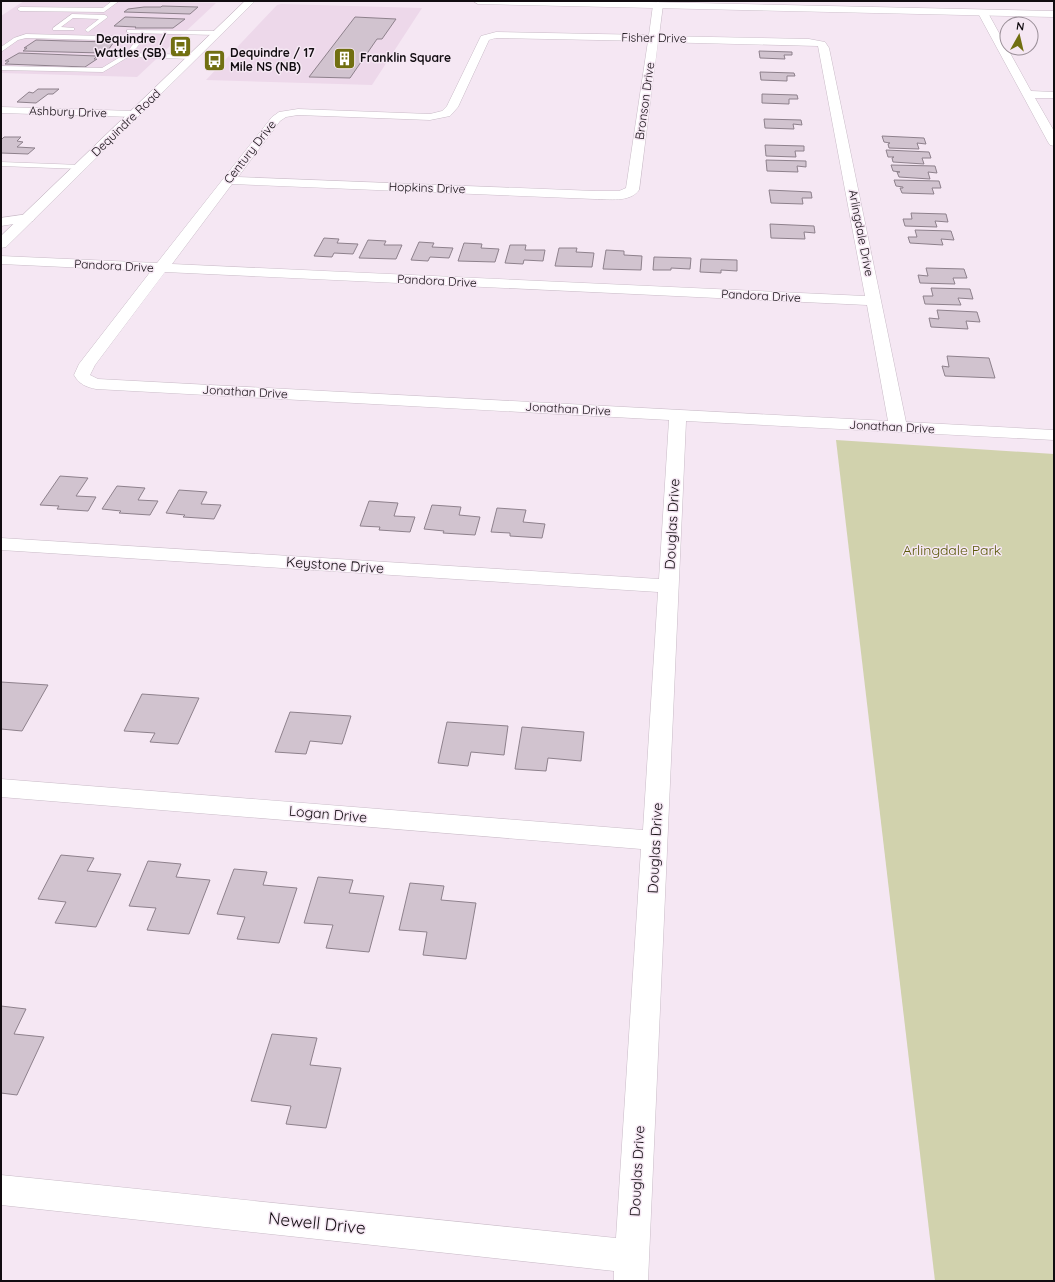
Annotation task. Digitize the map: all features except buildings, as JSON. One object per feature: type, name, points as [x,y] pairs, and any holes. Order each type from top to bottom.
[{"type":"street","name":"Dequindre Road","points":[[1,244],[250,1]]},
{"type":"street","points":[[478,1],[1054,14]]},
{"type":"street","name":"Bronson Drive","points":[[625,194],[632,190],[658,5]]},
{"type":"street","points":[[983,13],[1054,142]]},
{"type":"street","name":"Fisher Drive","points":[[492,35],[509,34],[817,43]]},
{"type":"street","name":"Century Drive","points":[[83,379],[82,371],[87,364],[276,119],[283,114],[298,112],[430,117],[446,114],[452,107],[486,38],[492,35]]},
{"type":"street","name":"Arlingdale Drive","points":[[817,43],[824,48],[898,427]]},
{"type":"street","points":[[1028,94],[1054,95]]},
{"type":"street","name":"Ashbury Drive","points":[[1,110],[134,114]]},
{"type":"street","name":"Hopkins Drive","points":[[228,180],[606,195],[625,194]]},
{"type":"street","points":[[1,222],[28,218]]},
{"type":"street","name":"Pandora Drive","points":[[1,260],[874,301]]},
{"type":"street","name":"Jonathan Drive","points":[[83,379],[88,382],[104,384],[1054,436]]},
{"type":"street","name":"Douglas Drive","points":[[632,1268],[678,415]]},
{"type":"street","name":"Keystone Drive","points":[[1,544],[669,586]]},
{"type":"street","name":"Logan Drive","points":[[1,788],[656,840]]},
{"type":"street","name":"Newell Drive","points":[[1,1190],[632,1268]]},
{"type":"lane","points":[[20,8],[104,10],[116,1]]},
{"type":"lane","points":[[88,30],[105,17],[72,16],[55,28],[88,30],[103,30]]},
{"type":"lane","points":[[124,31],[218,33]]},
{"type":"lane","points":[[1,68],[103,70],[127,55],[141,39],[153,31]]},
{"type":"lane","points":[[1,50],[16,39],[26,36],[141,39]]},
{"type":"lane","points":[[127,55],[193,57]]},
{"type":"lane","points":[[1,164],[80,167]]},
{"type":"shaded area","points":[[24,1],[216,3],[137,77],[1,73],[1,16]]},
{"type":"shaded area","points":[[277,5],[422,8],[372,85],[206,80]]},
{"type":"green space","name":"Arlingdale Park","points":[[836,440],[1054,454],[1054,1281],[935,1281]]},
{"type":"place","name":"Dequindre / Wattles (SB)","points":[[181,46]]},
{"type":"place","name":"Franklin Square","points":[[344,58]]},
{"type":"place","name":"Dequindre / 17 Mile NS (NB)","points":[[215,60]]}]
